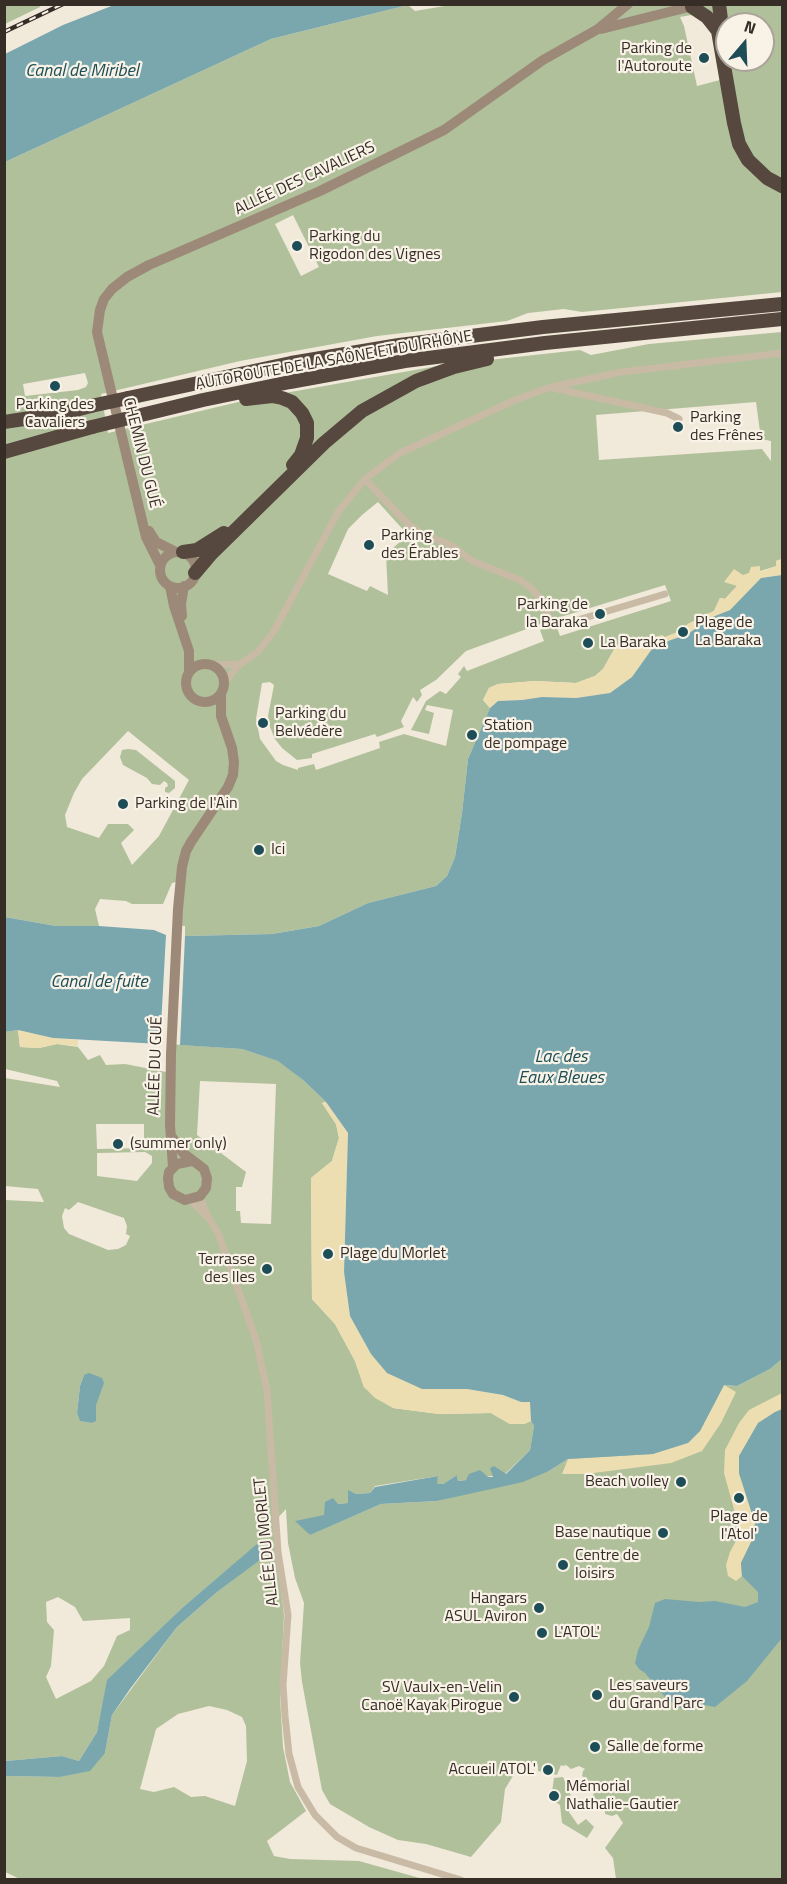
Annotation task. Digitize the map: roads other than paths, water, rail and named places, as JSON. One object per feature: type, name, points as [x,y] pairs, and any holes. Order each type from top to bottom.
[{"type":"highway","points":[[719,4],[735,113],[743,144],[750,158],[783,184]]},
{"type":"highway","points":[[691,6],[707,17],[718,31],[739,144],[748,160],[767,178],[783,184]]},
{"type":"highway","points":[[685,312],[758,298],[783,296]]},
{"type":"highway","name":"AUTOROUTE DE LA SAÔNE ET DU RHÔNE","points":[[4,419],[38,417],[291,363],[399,345],[543,327],[783,304]]},
{"type":"highway","name":"AUTOROUTE DE LA SAÔNE ET DU RHÔNE","points":[[4,452],[92,427],[203,400],[405,361],[545,343],[783,319]]},
{"type":"highway","points":[[195,573],[211,554],[342,427],[379,400],[416,381],[464,364],[509,354],[662,338],[743,323]]},
{"type":"highway","points":[[180,552],[197,550],[233,526],[294,465],[301,455],[307,438],[307,423],[302,413],[292,402],[282,398],[272,396],[220,404],[203,400]]},
{"type":"street","points":[[598,29],[628,4]]},
{"type":"street","points":[[598,29],[691,6]]},
{"type":"street","name":"ALLÉE DES CAVALIERS","points":[[111,392],[97,332],[98,321],[104,299],[127,277],[149,265],[320,191],[444,130],[543,60],[598,29]]},
{"type":"street","points":[[170,586],[184,586],[190,583],[195,573],[194,561],[180,552],[166,556],[160,565],[161,576],[170,586],[189,651],[189,672],[185,681],[188,694],[196,701],[204,703],[214,700],[240,664],[258,652],[274,631],[338,512],[365,479],[400,453],[514,400],[551,387],[622,372],[783,353]]},
{"type":"street","points":[[551,387],[667,413],[679,419]]},
{"type":"street","name":"CHEMIN DU GUÉ","points":[[111,392],[146,537],[160,565]]},
{"type":"street","points":[[365,479],[407,523],[422,534],[451,545],[472,561],[519,580],[531,588],[539,597],[554,627],[665,594]]},
{"type":"street","name":"CHEMIN DU GUÉ","points":[[142,521],[156,542],[180,552]]},
{"type":"street","points":[[184,586],[182,615],[193,652],[221,673],[222,688]]},
{"type":"street","points":[[189,672],[196,666],[240,664]]},
{"type":"street","name":"ALLÉE DU GUÉ","points":[[222,688],[222,725]]},
{"type":"street","name":"ALLÉE DU GUÉ","points":[[173,1167],[170,1125],[171,1053],[182,867],[191,842],[228,787],[233,775],[234,762],[232,748],[222,725],[204,703]]},
{"type":"street","name":"ALLÉE DU GUÉ","points":[[172,1137],[192,1161]]},
{"type":"street","points":[[192,1161],[204,1169],[207,1178],[206,1188],[195,1198],[181,1199],[171,1191],[168,1178],[173,1167],[181,1162],[192,1161]]},
{"type":"street","name":"ALLÉE DU MORLET","points":[[195,1198],[218,1233],[256,1340],[267,1390],[278,1552],[288,1615],[284,1685],[289,1754],[293,1772],[302,1794],[315,1815],[337,1837],[356,1848],[461,1880]]},
{"type":"water","name":"Canal de Miribel","points":[[114,5],[408,5],[271,39],[5,162],[5,54],[63,25]]},
{"type":"water","name":"Lac des Eaux Bleues","points":[[782,575],[782,1359],[770,1369],[737,1386],[724,1385],[700,1431],[688,1443],[653,1454],[568,1459],[549,1471],[523,1482],[437,1501],[381,1504],[310,1535],[295,1521],[324,1515],[325,1502],[333,1498],[338,1504],[348,1503],[348,1490],[356,1494],[370,1493],[375,1487],[438,1476],[437,1484],[443,1484],[457,1475],[458,1481],[466,1480],[469,1474],[480,1470],[488,1477],[493,1477],[490,1468],[494,1466],[506,1474],[530,1450],[534,1426],[531,1421],[530,1402],[521,1402],[503,1395],[467,1389],[422,1389],[387,1373],[371,1354],[350,1316],[344,1272],[348,1133],[326,1102],[278,1061],[242,1049],[180,1045],[185,936],[272,934],[319,926],[368,903],[436,886],[447,876],[455,857],[468,759],[490,708],[498,701],[542,697],[576,698],[610,693],[632,677],[654,646],[688,634],[710,618],[730,610],[761,578]]},
{"type":"water","name":"Canal de fuite","points":[[5,917],[56,926],[154,930],[166,935],[160,1044],[53,1038],[18,1030],[5,1032]]},
{"type":"water","points":[[89,1373],[102,1378],[104,1383],[96,1405],[96,1421],[91,1423],[80,1421],[77,1413],[80,1386],[84,1375]]},
{"type":"water","points":[[782,1409],[782,1638],[747,1681],[715,1707],[700,1704],[692,1711],[680,1708],[665,1697],[639,1669],[635,1663],[638,1650],[649,1627],[655,1603],[665,1599],[715,1601],[745,1607],[758,1602],[758,1592],[742,1576],[741,1563],[753,1538],[755,1523],[739,1473],[739,1456],[758,1423]]},
{"type":"water","points":[[257,1544],[264,1557],[217,1592],[177,1627],[130,1689],[112,1715],[105,1753],[90,1771],[59,1777],[5,1776],[5,1761],[62,1756],[79,1761],[97,1732],[107,1680],[182,1608]]},
{"type":"railway","points":[[4,32],[63,4]]},
{"type":"place","name":"Parking de l'Autoroute","points":[[704,58]]},
{"type":"place","name":"Parking du Rigodon des Vignes","points":[[297,246]]},
{"type":"place","name":"Parking des Cavaliers","points":[[55,386]]},
{"type":"place","name":"Parking des Frênes","points":[[678,427]]},
{"type":"place","name":"Parking des Érables","points":[[369,545]]},
{"type":"place","name":"Parking de la Baraka","points":[[600,614]]},
{"type":"place","name":"Plage de La Baraka","points":[[683,632]]},
{"type":"place","name":"La Baraka","points":[[588,643]]},
{"type":"place","name":"Parking du Belvédère","points":[[263,723]]},
{"type":"place","name":"Station de pompage","points":[[472,735]]},
{"type":"place","name":"Parking de l'Ain","points":[[123,804]]},
{"type":"place","name":"Ici","points":[[259,850]]},
{"type":"place","name":"(summer only)","points":[[118,1144]]},
{"type":"place","name":"Plage du Morlet","points":[[328,1254]]},
{"type":"place","name":"Terrasse des Iles","points":[[267,1269]]},
{"type":"place","name":"Beach volley","points":[[681,1482]]},
{"type":"place","name":"Plage de l'Atol'","points":[[739,1498]]},
{"type":"place","name":"Base nautique","points":[[663,1533]]},
{"type":"place","name":"Centre de loisirs","points":[[563,1565]]},
{"type":"place","name":"Hangars ASUL Aviron","points":[[539,1608]]},
{"type":"place","name":"L'ATOL'","points":[[542,1633]]},
{"type":"place","name":"Les saveurs du Grand Parc","points":[[597,1695]]},
{"type":"place","name":"SV Vaulx-en-Velin Canoë Kayak Pirogue","points":[[514,1697]]},
{"type":"place","name":"Salle de forme","points":[[595,1747]]},
{"type":"place","name":"Accueil ATOL'","points":[[548,1770]]},
{"type":"place","name":"Mémorial Nathalie-Gautier","points":[[554,1796]]}]
